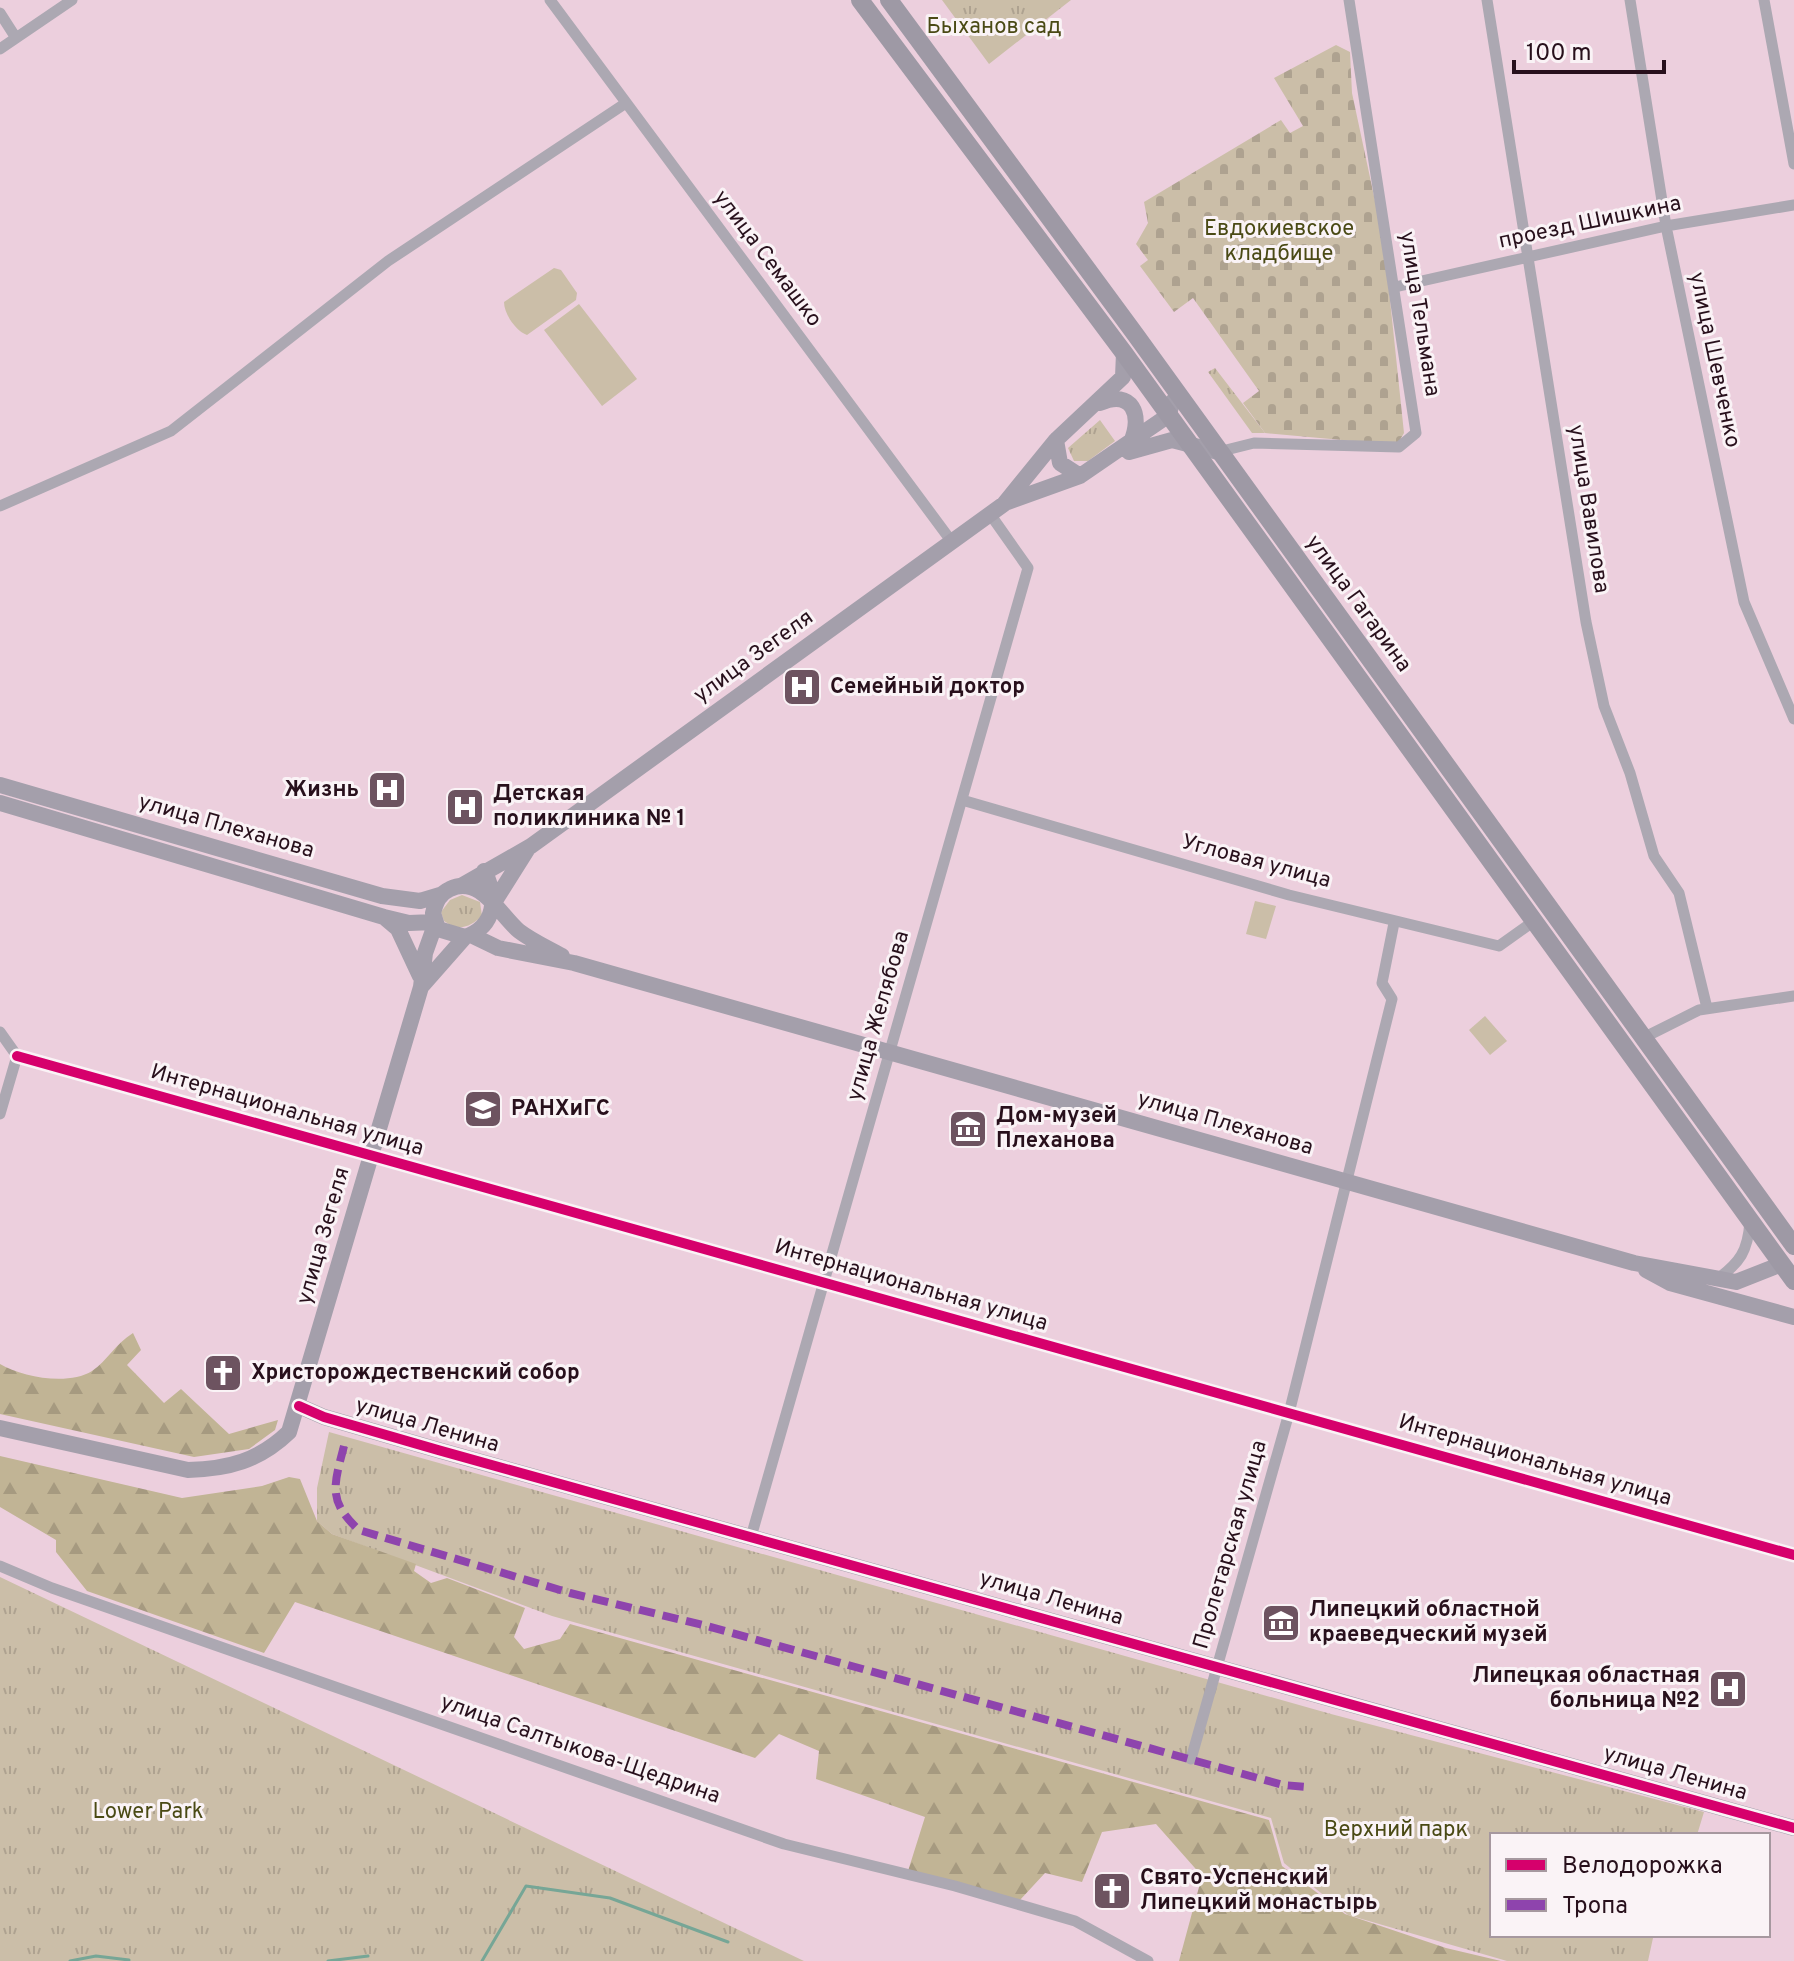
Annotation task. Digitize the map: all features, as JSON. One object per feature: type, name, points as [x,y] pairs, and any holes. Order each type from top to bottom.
[{"type":"main road","name":"улица Гагарина","points":[[860,0],[1124,353],[1791,1273]]},
{"type":"main road","name":"улица Гагарина","points":[[889,0],[1791,1241],[1791,1273]]},
{"type":"main road","points":[[997,509],[1056,440],[1123,377],[1124,353]]},
{"type":"main road","points":[[1102,464],[1169,415],[1173,401],[1170,383]]},
{"type":"main road","points":[[1098,403],[1112,397],[1126,401],[1136,412],[1138,427],[1131,442]]},
{"type":"main road","points":[[1056,440],[1060,463],[1080,476]]},
{"type":"main road","points":[[997,509],[1080,476],[1150,443],[1188,441],[1218,452]]},
{"type":"main road","name":"улица Зегеля","points":[[461,886],[531,846],[997,509]]},
{"type":"main road","name":"улица Плеханова","points":[[0,785],[382,896],[420,901],[440,895]]},
{"type":"main road","name":"улица Плеханова","points":[[0,803],[384,917],[409,923],[435,924]]},
{"type":"main road","name":"улица Зегеля","points":[[493,904],[531,846]]},
{"type":"main road","points":[[484,871],[493,904],[489,918],[468,936],[443,932],[435,924],[433,913],[440,895],[461,886],[478,889],[493,904]]},
{"type":"main road","name":"улица Плеханова","points":[[493,904],[523,934],[574,963]]},
{"type":"main road","points":[[384,917],[398,929],[420,982]]},
{"type":"main road","name":"улица Зегеля","points":[[0,1428],[188,1470],[213,1469],[259,1457],[289,1432],[299,1406],[435,924]]},
{"type":"main road","name":"улица Зегеля","points":[[420,982],[468,936]]},
{"type":"main road","name":"улица Плеханова","points":[[468,936],[498,948],[574,963],[1634,1263],[1736,1282],[1791,1273]]},
{"type":"main road","points":[[1621,1041],[1633,1043],[1643,1038]]},
{"type":"main road","name":"улица Плеханова","points":[[1634,1263],[1670,1283],[1794,1317]]},
{"type":"main road","points":[[1728,1298],[1791,1273]]},
{"type":"main road","name":"улица Ленина","points":[[299,1406],[324,1417],[1794,1828]]},
{"type":"street","points":[[0,49],[72,0]]},
{"type":"street","name":"улица Семашко","points":[[550,0],[952,542]]},
{"type":"street","name":"улица Тельмана","points":[[1218,452],[1254,443],[1399,447],[1416,433],[1349,0]]},
{"type":"street","name":"улица Вавилова","points":[[1487,0],[1586,622],[1604,706],[1630,773],[1654,856],[1679,893],[1707,1008]]},
{"type":"street","name":"улица Шевченко","points":[[1630,0],[1666,226],[1744,602],[1794,719]]},
{"type":"street","points":[[1764,0],[1794,164]]},
{"type":"street","points":[[0,13],[16,38]]},
{"type":"street","points":[[0,506],[171,431],[388,261],[626,103]]},
{"type":"street","name":"проезд Шишкина","points":[[1395,287],[1666,226],[1794,205]]},
{"type":"street","name":"улица Желябова","points":[[751,1537],[1028,568],[997,509]]},
{"type":"street","name":"Угловая улица","points":[[962,800],[1394,923],[1499,946],[1534,921]]},
{"type":"street","name":"Пролетарская улица","points":[[1191,1759],[1289,1413],[1392,999],[1382,983],[1394,923]]},
{"type":"street","points":[[1643,1038],[1707,1008],[1794,996]]},
{"type":"street","points":[[0,1032],[17,1056],[0,1114]]},
{"type":"street","name":"Интернациональная улица","points":[[17,1056],[1794,1555]]},
{"type":"street","points":[[1716,1280],[1738,1264],[1749,1245],[1750,1220]]},
{"type":"street","name":"улица Салтыкова-Щедрина","points":[[0,1566],[61,1591],[784,1844],[955,1886],[1075,1921],[1148,1961]]},
{"type":"green space","name":"Быханов сад","points":[[942,0],[1071,0],[989,64]]},
{"type":"green space","name":"Евдокиевское кладбище","points":[[1336,45],[1350,52],[1352,93],[1384,243],[1404,433],[1397,445],[1265,433],[1243,403],[1259,391],[1193,298],[1174,312],[1140,266],[1148,260],[1136,244],[1148,223],[1144,202],[1281,120],[1290,133],[1303,126],[1274,78]]},
{"type":"green space","points":[[554,268],[561,270],[577,293],[576,300],[527,335],[511,322],[504,302]]},
{"type":"green space","points":[[579,304],[637,379],[602,406],[544,330]]},
{"type":"green space","points":[[1215,368],[1265,433],[1252,433],[1208,372]]},
{"type":"green space","points":[[1100,420],[1115,441],[1088,461],[1074,461],[1068,448]]},
{"type":"green space","points":[[462,895],[480,902],[482,916],[469,925],[459,927],[444,921],[441,912],[450,900]]},
{"type":"green space","points":[[1255,901],[1276,906],[1266,939],[1246,934]]},
{"type":"green space","points":[[1485,1016],[1507,1041],[1490,1055],[1469,1030]]},
{"type":"green space","points":[[133,1333],[141,1350],[127,1365],[164,1403],[181,1389],[229,1434],[278,1420],[275,1430],[249,1449],[194,1457],[0,1414],[0,1364],[20,1373],[45,1378],[82,1376],[97,1367]]},
{"type":"green space","name":"Верхний парк","points":[[329,1432],[1331,1714],[1704,1812],[1698,1833],[1490,1833],[1490,1937],[1653,1938],[1648,1961],[1507,1961],[1348,1915],[1284,1863],[1271,1818],[552,1616],[332,1534],[317,1521],[317,1488]]},
{"type":"green space","points":[[0,1456],[182,1498],[262,1486],[289,1477],[300,1479],[317,1521],[332,1534],[416,1564],[414,1571],[431,1583],[447,1578],[525,1608],[514,1637],[524,1649],[560,1639],[570,1624],[1269,1820],[1282,1866],[1345,1914],[1446,1948],[1501,1961],[1179,1961],[1202,1876],[1156,1824],[1102,1832],[1082,1882],[1045,1873],[1020,1900],[908,1871],[925,1817],[816,1779],[819,1751],[779,1734],[755,1758],[295,1602],[264,1653],[87,1591],[56,1552],[56,1540],[0,1507]]},
{"type":"green space","name":"Lower Park","points":[[0,1577],[804,1961],[0,1961]]},
{"type":"waterway","points":[[482,1961],[526,1886],[610,1898],[728,1942]]},
{"type":"waterway","points":[[70,1961],[96,1956],[129,1960]]},
{"type":"waterway","points":[[328,1961],[368,1956]]},
{"type":"marked path","points":[[344,1446],[336,1492],[342,1510],[359,1530],[570,1593],[703,1625],[1283,1785],[1308,1787]]},
{"type":"cycle path","points":[[17,1056],[1794,1555]]},
{"type":"cycle path","points":[[299,1406],[324,1417],[438,1450],[1794,1828]]},
{"type":"place","name":"Семейный доктор","points":[[802,687]]},
{"type":"place","name":"Жизнь","points":[[387,790]]},
{"type":"place","name":"Детская поликлиника № 1","points":[[465,807]]},
{"type":"place","name":"РАНХиГС","points":[[483,1109]]},
{"type":"place","name":"Дом-музей Плеханова","points":[[968,1129]]},
{"type":"place","name":"Христорождественский собор","points":[[223,1373]]},
{"type":"place","name":"Липецкий областной краеведческий музей","points":[[1281,1623]]},
{"type":"place","name":"Липецкая областная больница №2","points":[[1728,1689]]},
{"type":"place","name":"Свято-Успенский Липецкий монастырь","points":[[1112,1891]]}]
